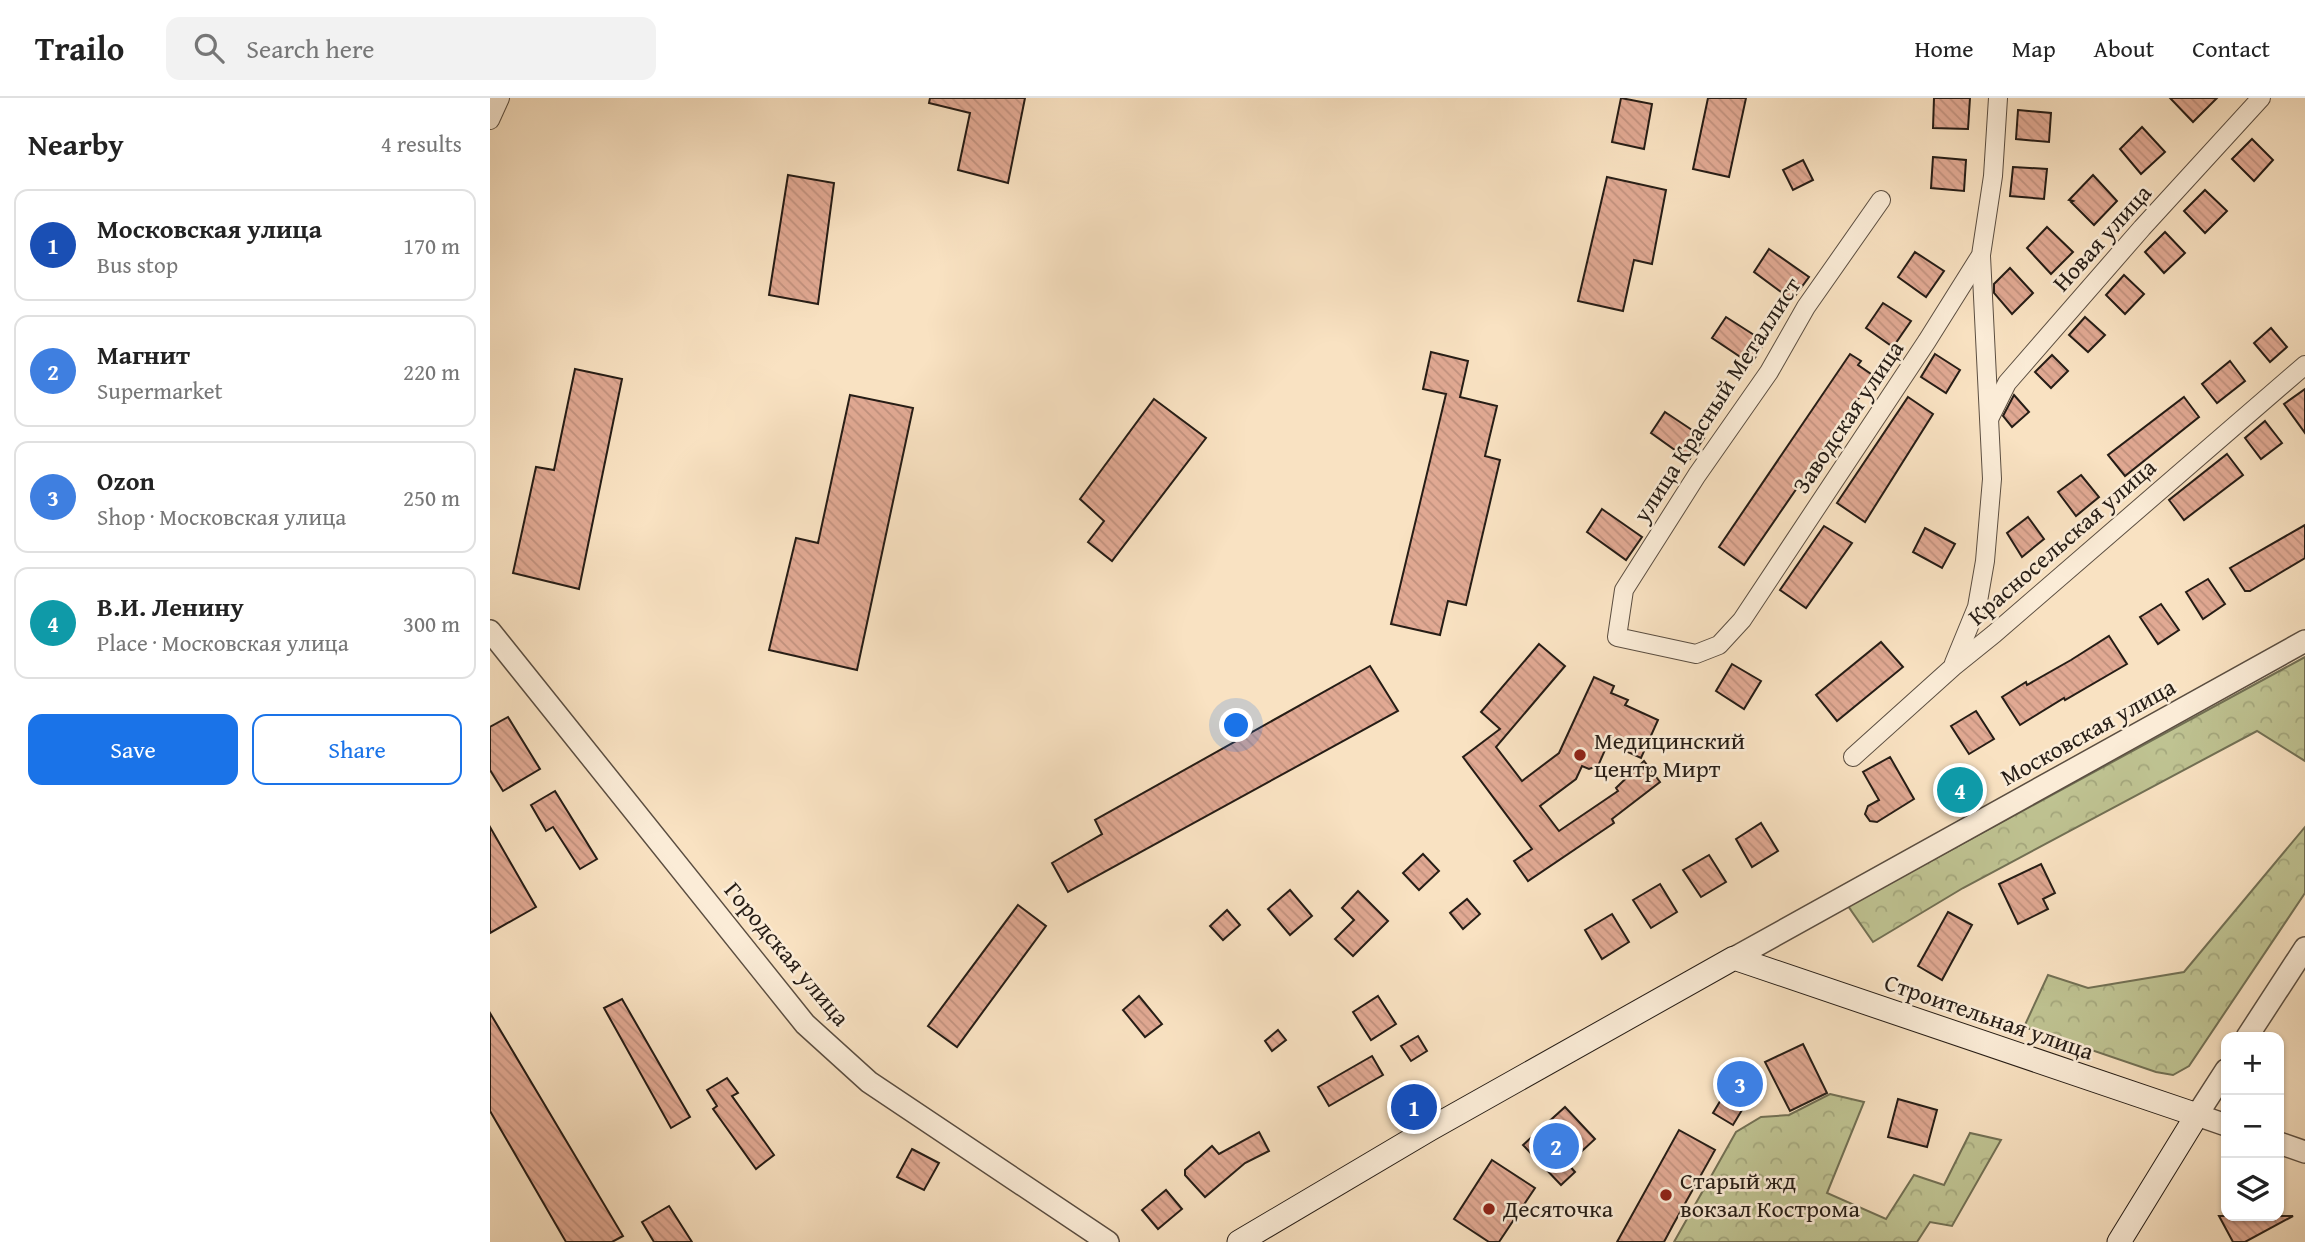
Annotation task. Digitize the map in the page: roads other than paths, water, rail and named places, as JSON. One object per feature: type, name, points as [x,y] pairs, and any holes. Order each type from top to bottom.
[{"type":"main road","name":"Строительная улица","points":[[1734,958],[2197,1115]]},
{"type":"main road","name":"Московская улица","points":[[1239,1242],[1419,1136],[1734,958]]},
{"type":"main road","points":[[2119,1242],[2197,1115]]},
{"type":"street","points":[[490,120],[500,98]]},
{"type":"street","name":"Заводская улица","points":[[1617,637],[1696,654],[1719,645],[1742,620],[1981,255],[1993,176],[1998,98]]},
{"type":"street","name":"Новая улица","points":[[1990,417],[2007,383],[2142,228],[2261,98]]},
{"type":"street","name":"улица Красный Металлист","points":[[1617,637],[1624,590],[1697,475],[1769,372],[1806,307],[1881,200]]},
{"type":"street","points":[[1952,667],[1977,607],[1985,561],[1992,479],[1981,255]]},
{"type":"street","name":"Красносельская улица","points":[[1853,757],[1952,667],[1994,634],[2305,365]]},
{"type":"street","name":"Городская улица","points":[[490,631],[806,1024],[869,1082],[1108,1242]]},
{"type":"street","name":"Московская улица","points":[[1734,958],[2305,641]]},
{"type":"street","points":[[2250,1032],[2305,948]]},
{"type":"street","points":[[2197,1115],[2221,1078]]},
{"type":"street","name":"Строительная улица","points":[[2197,1115],[2221,1123]]},
{"type":"street","points":[[2284,1145],[2305,1152]]},
{"type":"place","name":"Медицинский центр Мирт","points":[[1580,755]]},
{"type":"place","name":"В.И. Ленину","points":[[1960,790]]},
{"type":"place","name":"Ozon","points":[[1740,1084]]},
{"type":"place","name":"Московская улица","points":[[1414,1107]]},
{"type":"place","name":"Магнит","points":[[1556,1146]]},
{"type":"place","name":"Старый жд вокзал Кострома","points":[[1666,1195]]},
{"type":"place","name":"Десяточка","points":[[1489,1209]]}]
